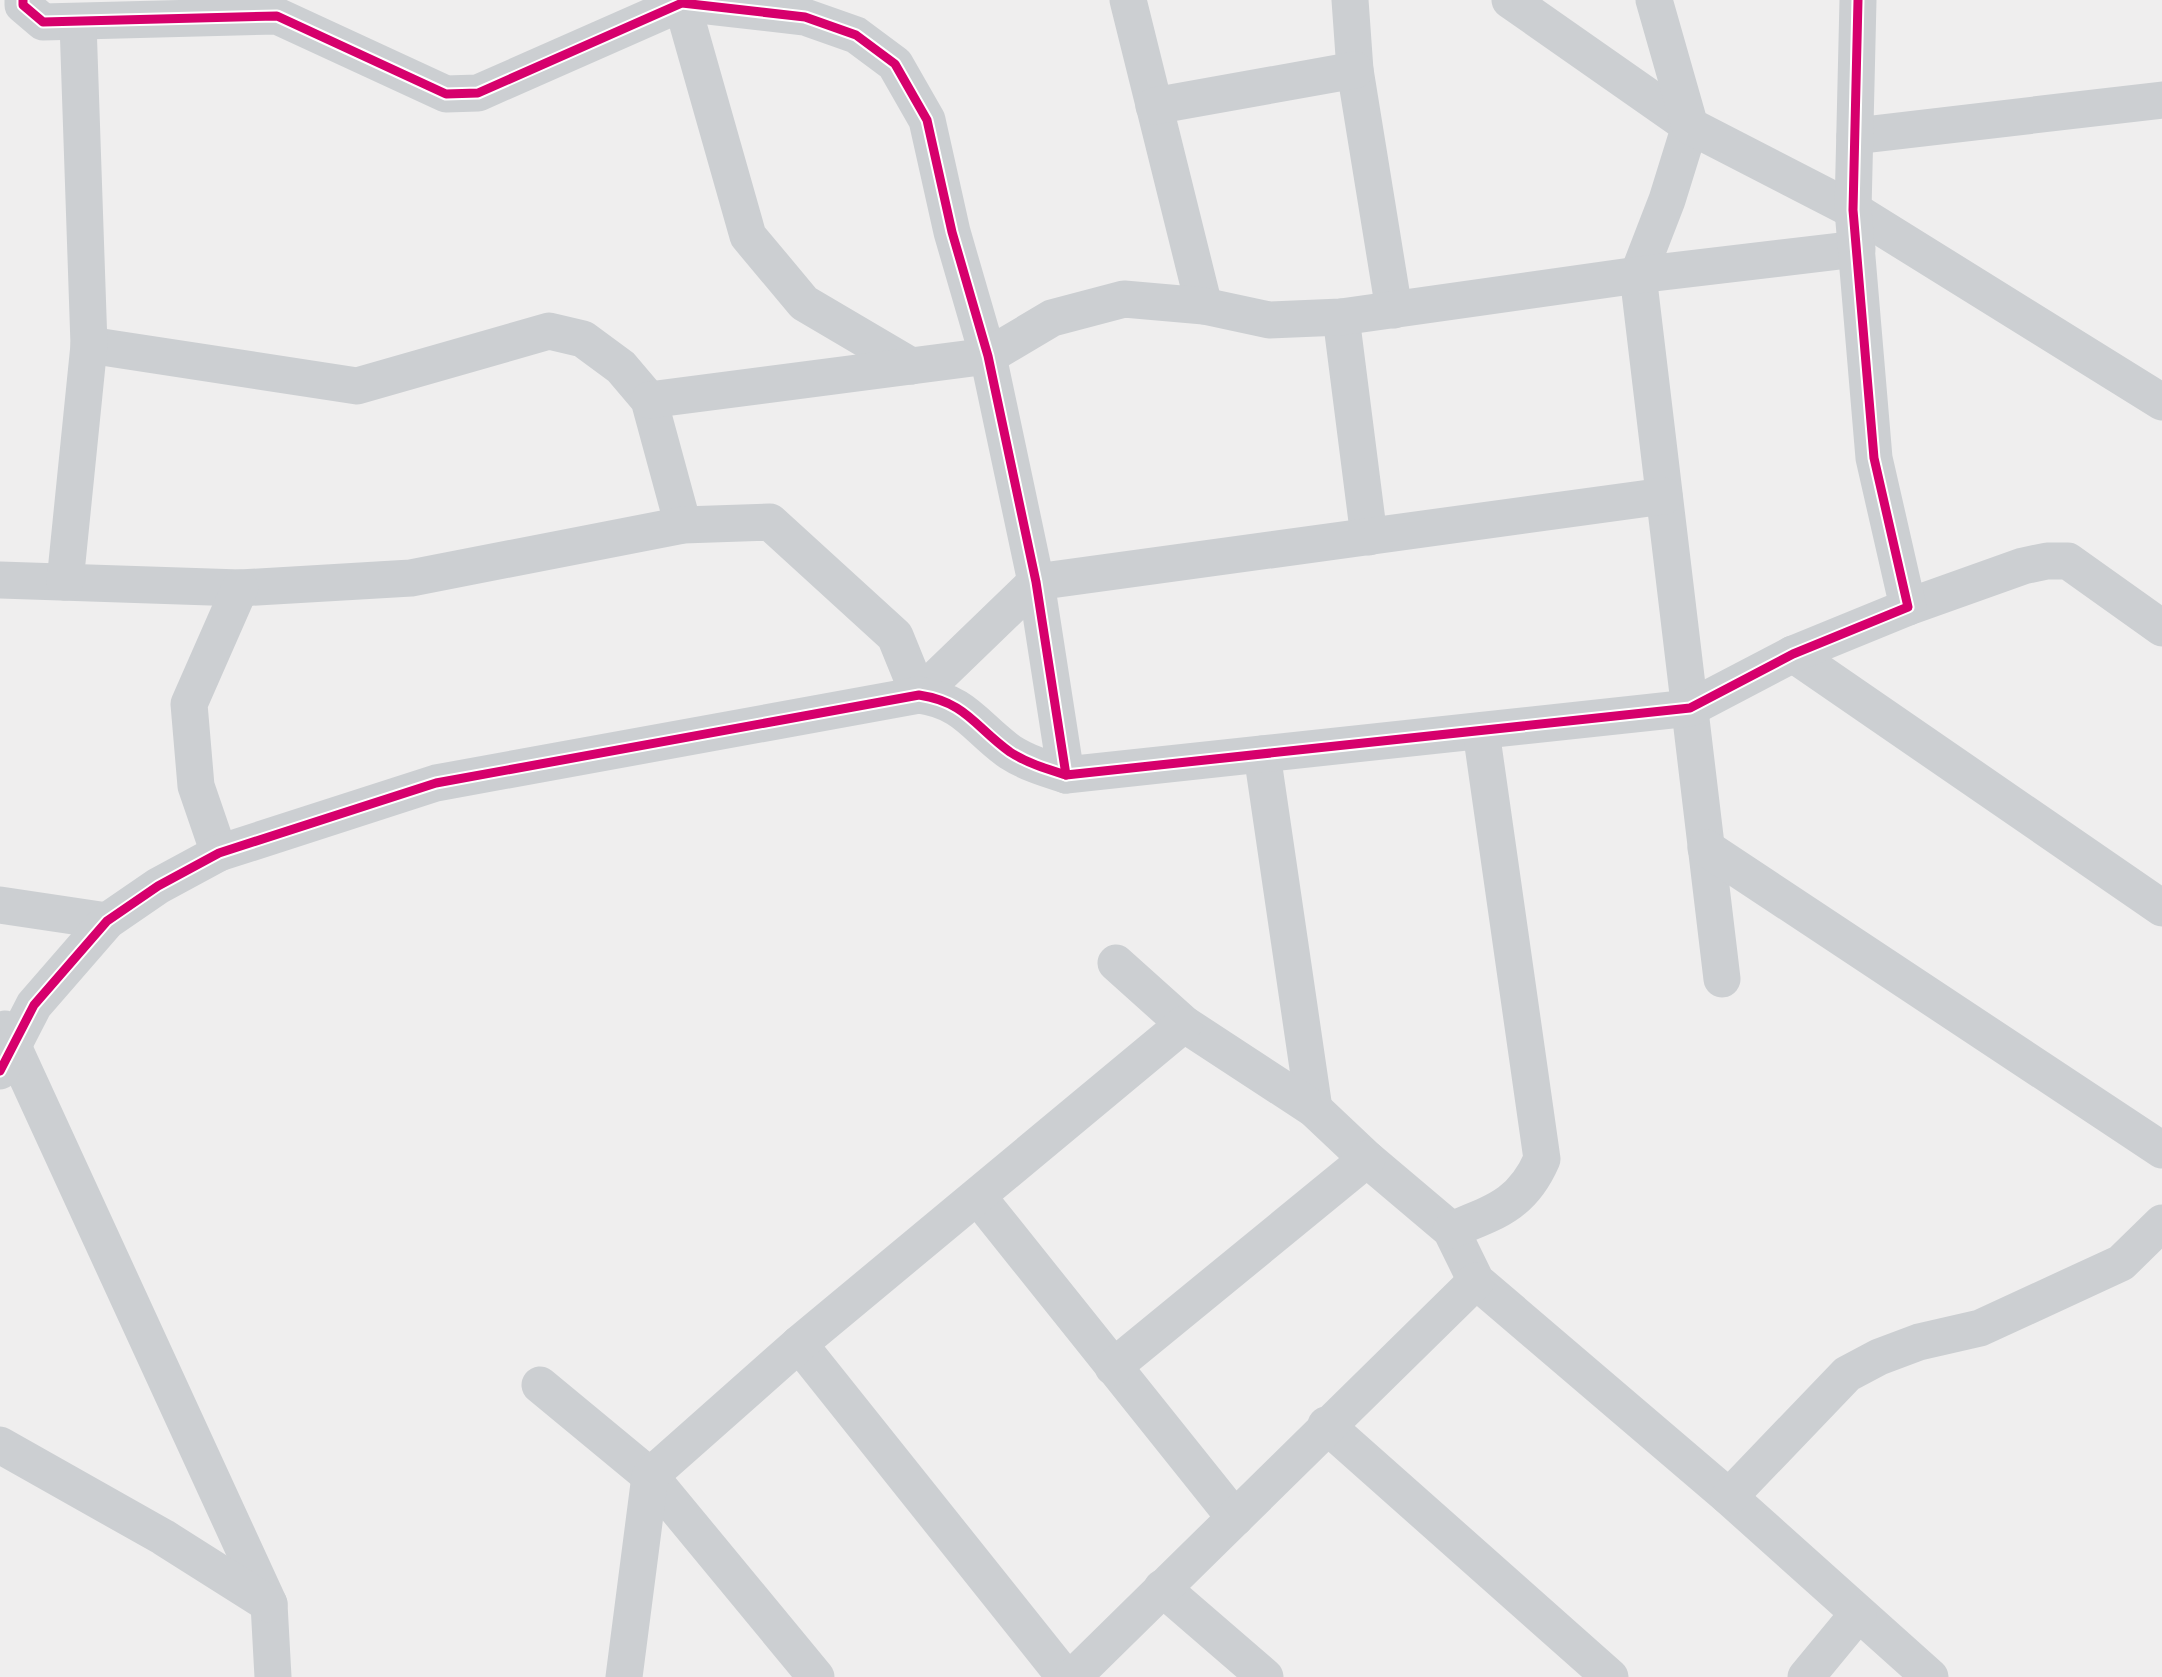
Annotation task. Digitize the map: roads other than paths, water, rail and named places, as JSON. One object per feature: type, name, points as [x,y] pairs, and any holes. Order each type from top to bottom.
[{"type":"street","points":[[1128,0],[1204,306]]},
{"type":"street","points":[[1350,0],[1355,70],[1394,310]]},
{"type":"street","points":[[1510,0],[1690,126],[1853,210],[2162,402]]},
{"type":"street","points":[[1654,0],[1690,126],[1667,200],[1638,275],[1722,979]]},
{"type":"street","points":[[1858,0],[1853,210],[1874,458],[1908,607]]},
{"type":"street","points":[[681,1],[748,236],[804,303],[911,366]]},
{"type":"street","points":[[15,3],[43,22],[276,16],[446,94],[478,93],[681,1],[805,17],[856,35],[895,64],[927,120],[952,232],[988,356],[1036,582],[1066,775]]},
{"type":"street","points":[[65,582],[89,345],[78,23]]},
{"type":"street","points":[[1154,106],[1355,70]]},
{"type":"street","points":[[1855,136],[2162,100]]},
{"type":"street","points":[[649,400],[988,356],[1052,318],[1124,299],[1204,306],[1269,320],[1341,317],[1638,275],[1857,248]]},
{"type":"street","points":[[1341,317],[1369,537]]},
{"type":"street","points":[[89,345],[357,386],[549,331],[583,338],[621,367],[649,400],[683,525]]},
{"type":"street","points":[[919,695],[1036,582],[1664,496]]},
{"type":"street","points":[[0,580],[240,588],[411,578],[683,525],[770,522],[895,636],[919,695]]},
{"type":"street","points":[[273,1677],[269,1604],[4,1044],[107,921],[158,886],[219,853],[436,783],[919,695],[942,698],[967,712],[1010,751],[1038,766],[1066,775],[1689,708],[1793,654],[1908,607],[2023,566],[2047,561],[2068,561],[2162,628]]},
{"type":"street","points":[[219,853],[196,786],[189,704],[240,588]]},
{"type":"street","points":[[1793,654],[2162,908]]},
{"type":"street","points":[[1451,1230],[1497,1212],[1531,1184],[1542,1158],[1482,731]]},
{"type":"street","points":[[1262,754],[1314,1109]]},
{"type":"street","points":[[1706,848],[2162,1150]]},
{"type":"street","points":[[0,905],[107,921]]},
{"type":"street","points":[[1116,963],[1184,1024],[1314,1109],[1367,1159],[1451,1230],[1476,1281],[1729,1497],[1930,1677]]},
{"type":"street","points":[[624,1677],[650,1476],[799,1343],[1184,1024]]},
{"type":"street","points":[[1113,1367],[1367,1159]]},
{"type":"street","points":[[978,1197],[1235,1518]]},
{"type":"street","points":[[1729,1497],[1847,1374],[1879,1357],[1919,1342],[1980,1328],[2121,1264],[2162,1223]]},
{"type":"street","points":[[1073,1677],[1326,1425],[1476,1281]]},
{"type":"street","points":[[799,1343],[1065,1677]]},
{"type":"street","points":[[540,1385],[650,1476],[817,1677]]},
{"type":"street","points":[[1326,1425],[1610,1677]]},
{"type":"street","points":[[0,1446],[163,1537],[269,1604]]},
{"type":"street","points":[[1162,1588],[1265,1677]]},
{"type":"street","points":[[1806,1677],[1858,1614]]}]
